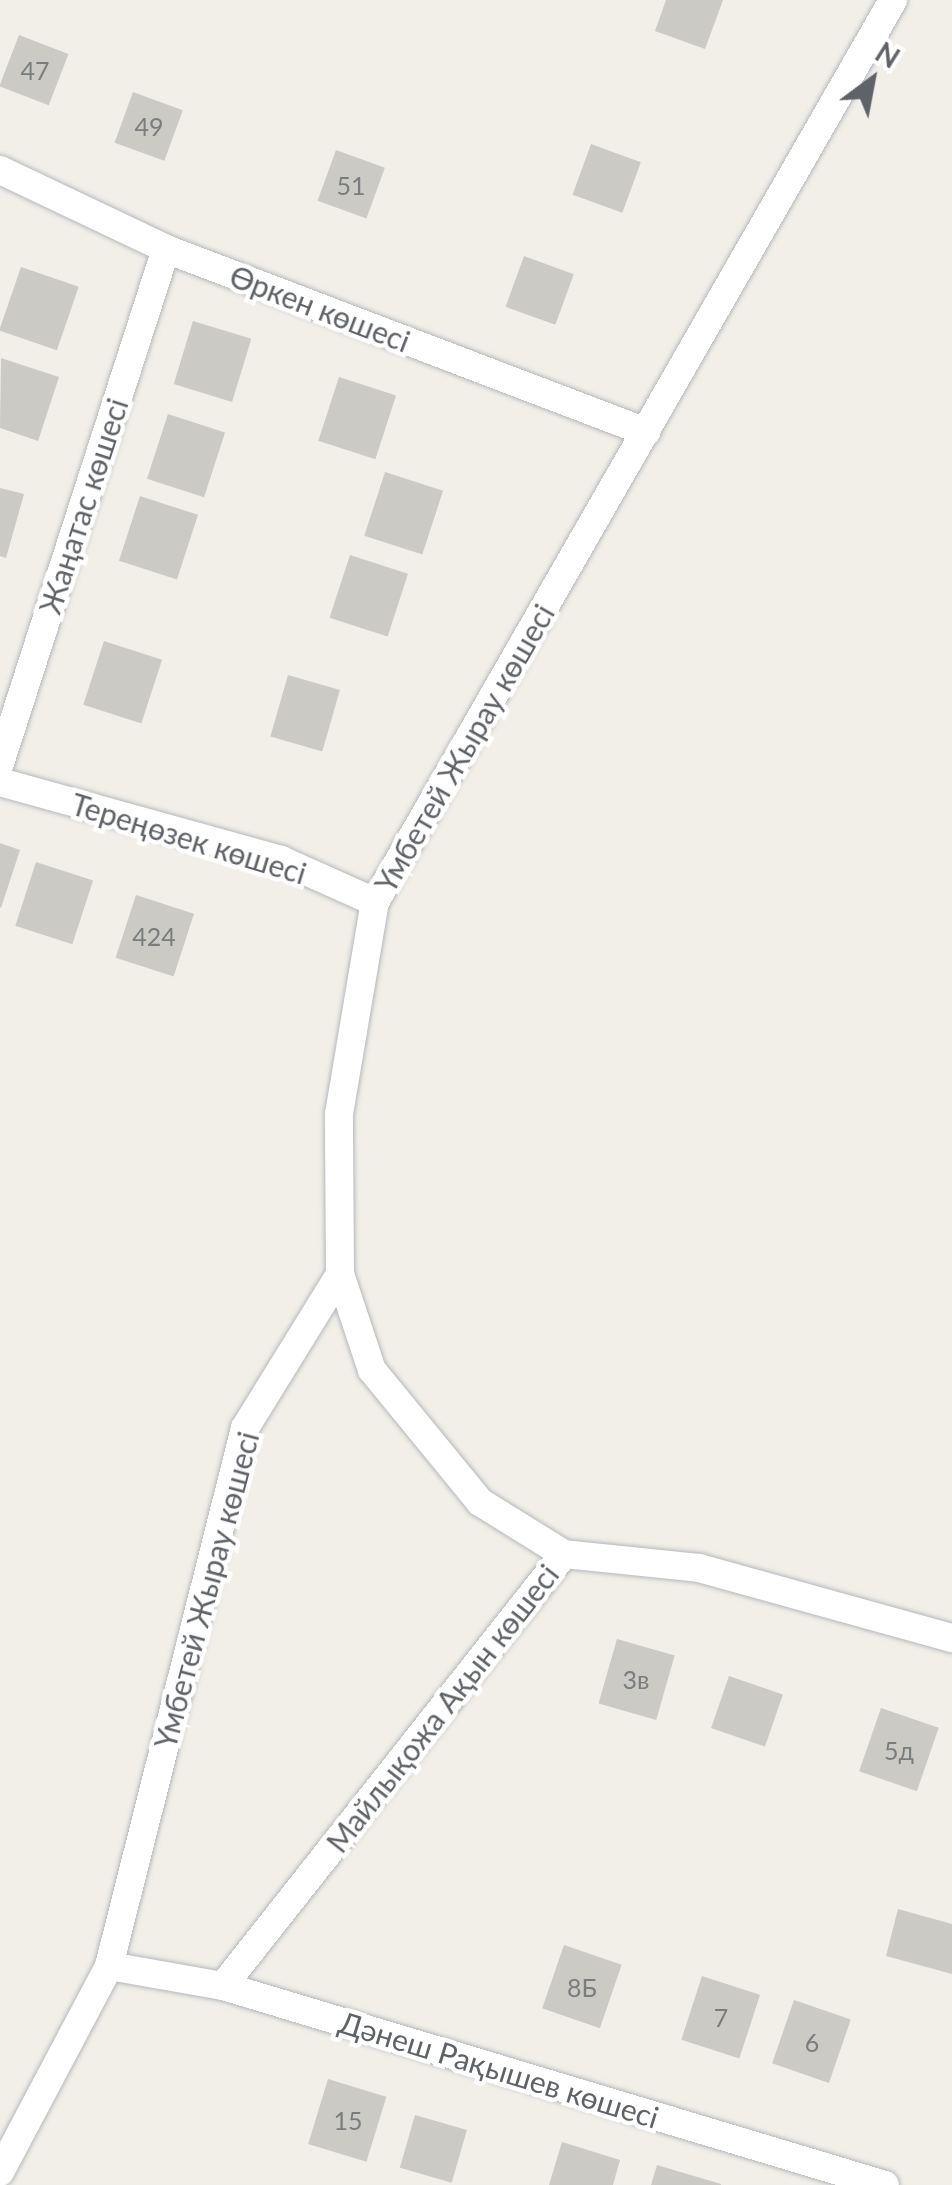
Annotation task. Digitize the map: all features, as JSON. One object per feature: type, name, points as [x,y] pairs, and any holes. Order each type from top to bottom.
[{"type":"street","name":"Үмбетей Жырау көшесі","points":[[0,2172],[110,1966],[245,1428],[340,1274],[339,1114],[375,902],[893,0]]},
{"type":"street","name":"Өркен көшесі","points":[[0,170],[166,249],[646,432]]},
{"type":"street","name":"Жаңатас көшесі","points":[[0,764],[166,249]]},
{"type":"street","name":"Тереңөзек көшесі","points":[[0,782],[281,860],[375,902]]},
{"type":"street","points":[[340,1274],[372,1370],[480,1502],[564,1554]]},
{"type":"street","name":"Майлықожа Ақын көшесі","points":[[223,1986],[564,1554],[699,1568],[952,1638]]},
{"type":"street","name":"Дәнеш Рақышев көшесі","points":[[110,1966],[223,1986],[885,2185]]},
{"type":"building","points":[[666,0],[723,0],[705,49],[655,31]]},
{"type":"building","points":[[19,35],[68,54],[49,105],[0,87]]},
{"type":"building","points":[[133,92],[183,110],[164,161],[115,143]]},
{"type":"building","points":[[591,144],[641,162],[622,213],[573,195]]},
{"type":"building","points":[[336,150],[385,168],[366,219],[318,201]]},
{"type":"building","points":[[524,256],[574,274],[555,325],[506,307]]},
{"type":"building","points":[[21,267],[79,287],[57,350],[0,331]]},
{"type":"building","points":[[193,321],[251,339],[232,402],[174,384]]},
{"type":"building","points":[[1,358],[59,377],[38,441],[0,428]]},
{"type":"building","points":[[339,377],[396,396],[375,459],[318,441]]},
{"type":"building","points":[[168,414],[225,433],[204,497],[147,479]]},
{"type":"building","points":[[385,472],[443,491],[422,555],[364,536]]},
{"type":"building","points":[[0,488],[24,494],[6,558],[0,556]]},
{"type":"building","points":[[140,496],[198,515],[177,580],[119,561]]},
{"type":"building","points":[[350,555],[408,574],[388,637],[330,618]]},
{"type":"building","points":[[104,641],[162,660],[141,724],[83,705]]},
{"type":"building","points":[[288,675],[340,690],[322,751],[270,737]]},
{"type":"building","points":[[0,843],[20,850],[1,908],[0,907]]},
{"type":"building","points":[[36,862],[93,881],[72,944],[15,926]]},
{"type":"building","points":[[136,895],[194,914],[174,977],[116,958]]},
{"type":"building","points":[[617,1639],[675,1656],[656,1720],[599,1703]]},
{"type":"building","points":[[729,1676],[783,1695],[765,1747],[711,1728]]},
{"type":"building","points":[[881,1708],[939,1728],[917,1791],[859,1771]]},
{"type":"building","points":[[898,1909],[952,1924],[952,1974],[886,1956]]},
{"type":"building","points":[[564,1945],[622,1965],[600,2028],[542,2008]]},
{"type":"building","points":[[702,1976],[760,1995],[739,2059],[681,2040]]},
{"type":"building","points":[[794,2000],[851,2020],[829,2083],[772,2063]]},
{"type":"building","points":[[328,2079],[386,2097],[366,2162],[308,2144]]},
{"type":"building","points":[[415,2115],[467,2130],[452,2183],[400,2168]]},
{"type":"building","points":[[562,2142],[620,2160],[613,2185],[549,2185]]},
{"type":"building","points":[[657,2165],[721,2184],[721,2185],[651,2185]]}]
